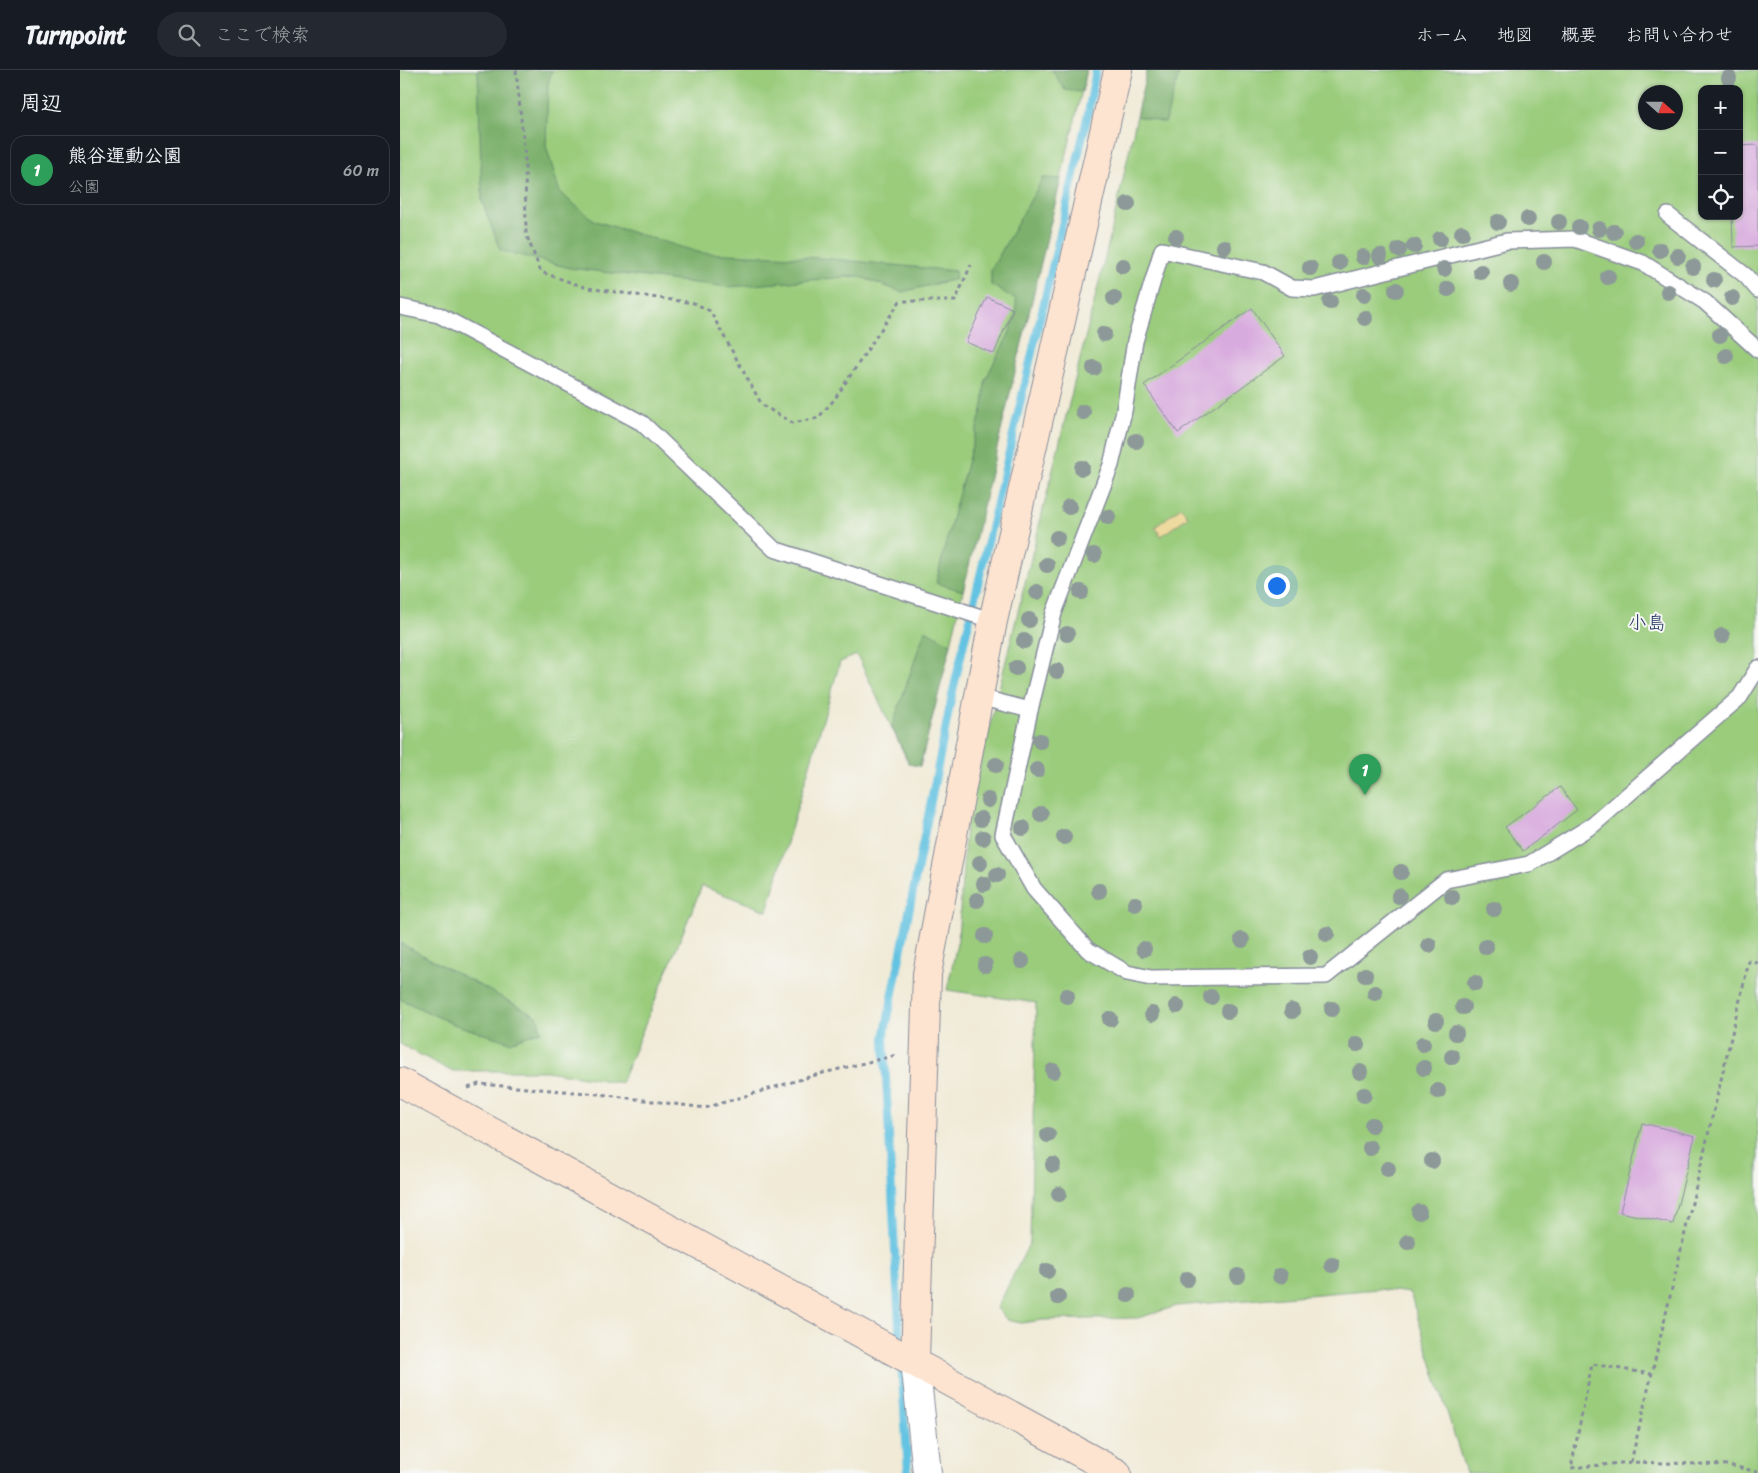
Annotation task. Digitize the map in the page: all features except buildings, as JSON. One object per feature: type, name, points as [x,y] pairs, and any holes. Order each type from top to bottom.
[{"type":"street","points":[[927,1473],[915,1361],[927,974],[979,697],[990,620],[1118,70]]},
{"type":"street","points":[[400,1082],[915,1361],[1117,1473]]},
{"type":"lane","points":[[1668,215],[1746,276],[1758,290]]},
{"type":"lane","points":[[1758,350],[1705,302],[1643,263],[1575,239],[1507,241],[1314,289],[1292,288],[1262,272],[1162,250],[1135,341],[1124,411],[1111,465],[1054,613],[1030,710],[1003,835],[1034,889],[1088,950],[1127,973],[1151,978],[1326,976],[1446,880],[1529,864],[1592,825],[1740,697],[1758,668]]},
{"type":"lane","points":[[400,307],[439,315],[642,423],[774,549],[990,620]]},
{"type":"lane","points":[[979,697],[1030,710]]},
{"type":"path","points":[[516,70],[525,157],[526,234],[541,272],[586,288],[694,303],[710,311],[762,405],[793,423],[818,418],[834,400],[900,301],[955,301],[971,265]]},
{"type":"path","points":[[1631,1462],[1749,961],[1758,963]]},
{"type":"path","points":[[435,1100],[479,1084],[598,1094],[705,1108],[819,1074],[925,1048]]},
{"type":"path","points":[[1651,1374],[1592,1364],[1571,1468],[1631,1462],[1728,1465],[1758,1472]]},
{"type":"green space","points":[[400,70],[1087,70],[983,502],[951,644],[920,766],[909,764],[857,655],[840,662],[767,911],[702,886],[621,1083],[547,1071],[451,1071],[400,1044]]},
{"type":"green space","points":[[478,70],[552,70],[548,84],[546,146],[560,193],[595,221],[701,253],[821,258],[955,271],[956,279],[902,292],[858,276],[729,287],[570,268],[500,250],[482,201]]},
{"type":"green space","points":[[1052,70],[1087,70],[1082,92],[1065,90]]},
{"type":"green space","points":[[1147,70],[1758,70],[1758,1473],[1466,1473],[1410,1293],[1378,1289],[1177,1306],[1138,1318],[1043,1320],[1021,1323],[1007,1320],[997,1308],[1030,1242],[1036,1003],[947,990],[958,939],[966,823],[1111,233]]},
{"type":"green space","points":[[1147,70],[1180,70],[1165,123],[1136,116]]},
{"type":"green space","points":[[1043,178],[1061,179],[963,591],[936,583],[982,410],[986,380],[1006,341],[1016,310],[1016,299],[991,285],[991,270]]},
{"type":"green space","points":[[925,630],[951,644],[920,766],[909,764],[892,727]]},
{"type":"green space","points":[[400,943],[537,1016],[541,1031],[510,1042],[453,1024],[400,999]]},
{"type":"sand","points":[[1181,507],[1188,517],[1161,536],[1155,527]]},
{"type":"waterway","points":[[900,1347],[884,1038],[952,695],[1087,118],[1096,70]]},
{"type":"waterway","points":[[901,1361],[908,1473]]},
{"type":"place","name":"熊谷運動公園","points":[[1365,795]]},
{"type":"district","name":"小島","points":[[1647,622]]}]
